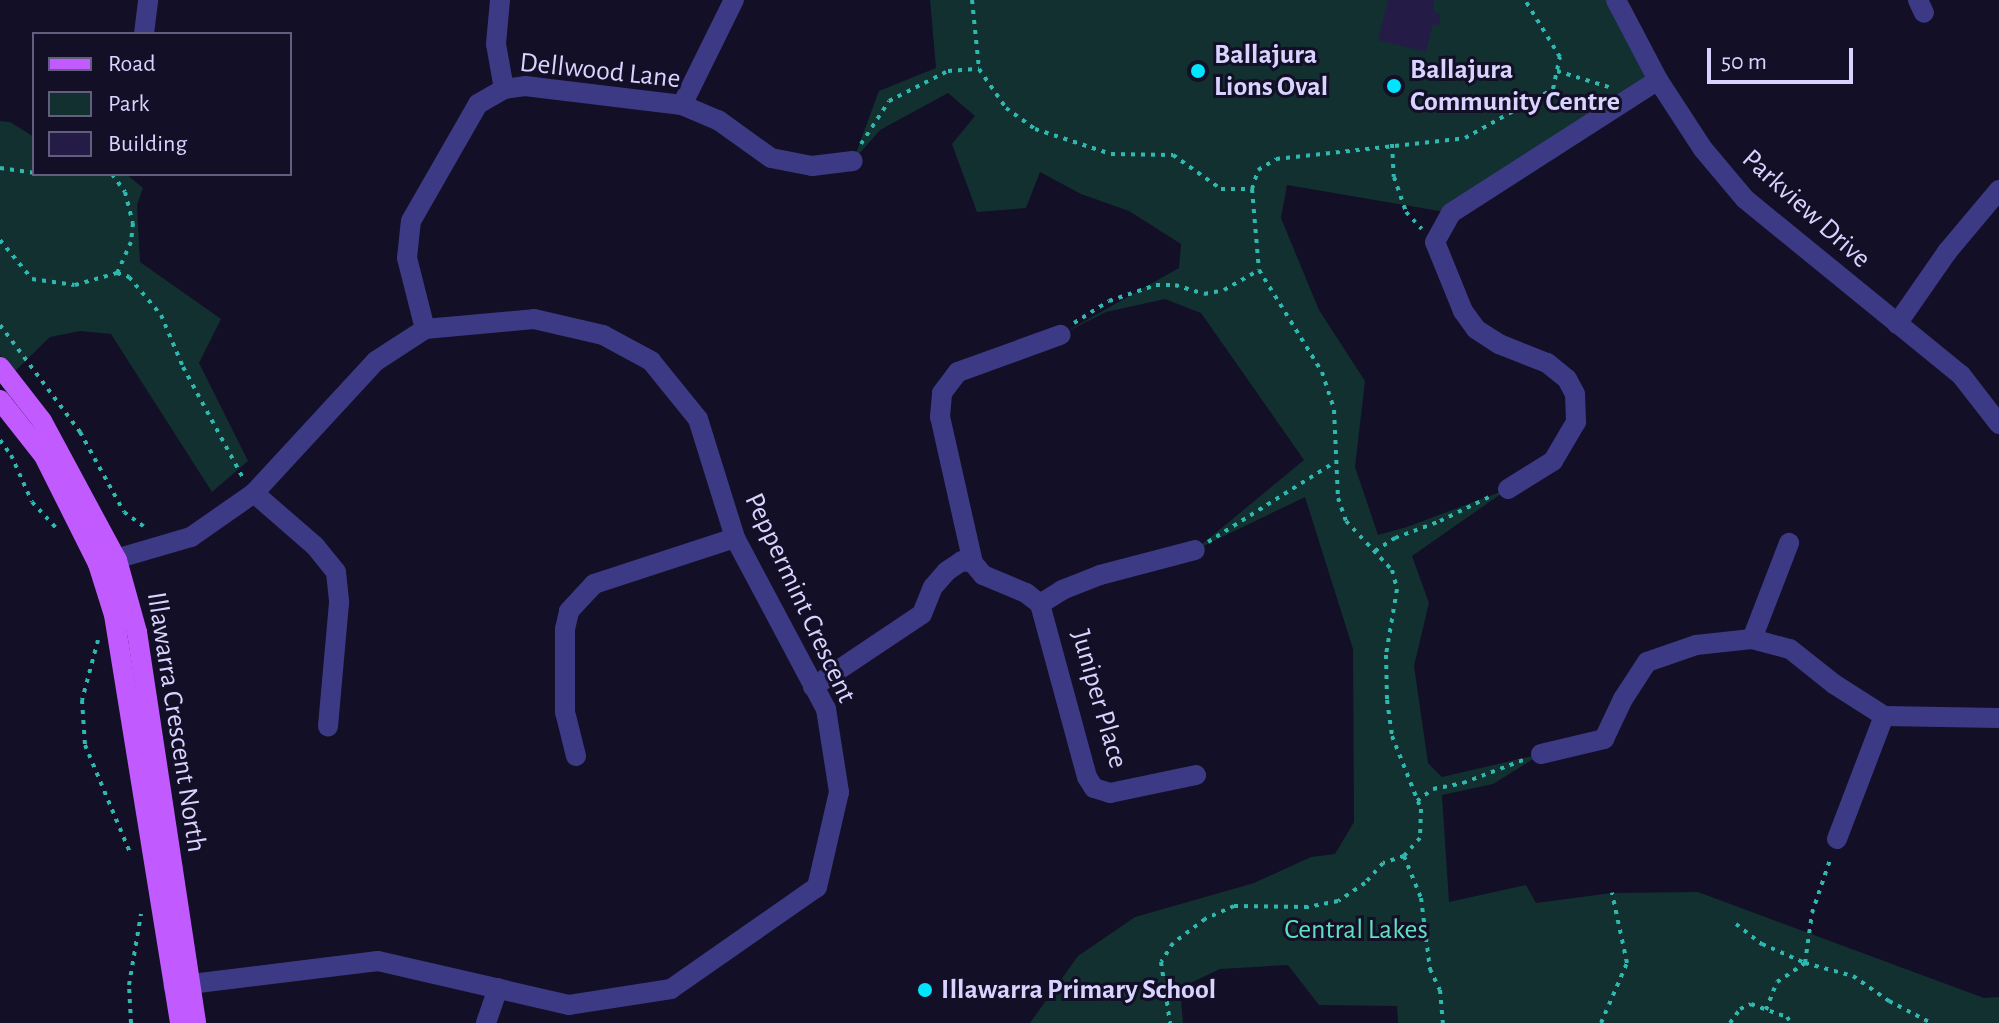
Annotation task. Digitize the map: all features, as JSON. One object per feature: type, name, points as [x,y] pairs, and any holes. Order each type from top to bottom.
[{"type":"main road","name":"Illawarra Crescent North","points":[[0,367],[42,421],[108,562],[114,615],[183,984],[196,1023]]},
{"type":"main road","name":"Illawarra Crescent North","points":[[0,400],[44,456],[108,562]]},
{"type":"main road","name":"Illawarra Crescent North","points":[[180,1023],[183,984]]},
{"type":"street","points":[[144,32],[148,0]]},
{"type":"street","points":[[500,0],[496,44],[504,89]]},
{"type":"street","points":[[682,105],[734,0]]},
{"type":"street","name":"Parkview Drive","points":[[1616,0],[1658,80],[1703,149],[1745,199],[1961,375],[1999,424]]},
{"type":"street","points":[[1508,489],[1553,461],[1569,439],[1576,422],[1575,394],[1567,379],[1547,363],[1499,344],[1476,329],[1463,311],[1435,242],[1451,213],[1658,80]]},
{"type":"street","name":"Dellwood Lane","points":[[425,329],[407,258],[411,221],[478,104],[504,89],[525,86],[682,105],[718,120],[771,158],[812,166],[853,161]]},
{"type":"street","points":[[1897,324],[1947,252],[1999,190]]},
{"type":"street","name":"Peppermint Crescent","points":[[108,562],[191,537],[254,493],[376,361],[425,329],[534,319],[603,335],[651,361],[698,419],[735,538],[826,709],[839,792],[817,887],[671,989],[569,1005],[378,961],[183,984]]},
{"type":"street","points":[[813,687],[922,614],[933,587],[947,571],[962,561],[973,563],[940,417],[942,393],[958,372],[1060,335]]},
{"type":"street","points":[[254,493],[315,546],[336,572],[339,603],[328,727]]},
{"type":"street","points":[[576,756],[565,712],[565,629],[569,611],[594,584],[735,538]]},
{"type":"street","points":[[1752,639],[1789,543]]},
{"type":"street","points":[[1040,604],[1062,590],[1100,575],[1195,550]]},
{"type":"street","name":"Juniper Place","points":[[973,563],[983,575],[1026,593],[1040,604],[1087,777],[1094,788],[1110,793],[1196,775]]},
{"type":"street","points":[[1541,754],[1604,739],[1647,662],[1696,645],[1752,639],[1790,649],[1834,684],[1884,716],[1999,718]]},
{"type":"street","points":[[1837,839],[1884,716]]},
{"type":"street","points":[[486,1023],[498,988]]},
{"type":"path","points":[[972,0],[979,69],[1006,108],[1035,129],[1111,154],[1173,155],[1221,189],[1252,189]]},
{"type":"path","points":[[1170,1023],[1161,962],[1173,943],[1205,919],[1234,906],[1308,907],[1338,901],[1365,883],[1383,863],[1404,856],[1420,838],[1421,809],[1392,736],[1387,700],[1386,655],[1397,589],[1392,570],[1346,521],[1338,498],[1334,410],[1322,372],[1259,270],[1252,189],[1258,170],[1276,159],[1465,138],[1553,89],[1560,57],[1525,0]]},
{"type":"path","points":[[853,161],[871,125],[889,101],[948,71],[979,69]]},
{"type":"path","points":[[1557,71],[1633,95]]},
{"type":"path","points":[[1392,144],[1394,177],[1406,212],[1435,242]]},
{"type":"path","points":[[0,168],[32,173]]},
{"type":"path","points":[[113,176],[125,192],[133,223],[131,242],[117,273]]},
{"type":"path","points":[[0,240],[32,279],[75,285],[117,273],[129,277],[161,315],[183,367],[231,461],[254,493]]},
{"type":"path","points":[[1060,335],[1083,315],[1109,301],[1156,285],[1175,285],[1204,294],[1224,290],[1259,270]]},
{"type":"path","points":[[0,325],[80,432],[124,512],[143,523],[158,549]]},
{"type":"path","points":[[0,440],[11,455],[32,502],[63,535]]},
{"type":"path","points":[[1195,550],[1335,462]]},
{"type":"path","points":[[1375,551],[1395,538],[1508,489]]},
{"type":"path","points":[[99,635],[82,700],[85,745],[133,861]]},
{"type":"path","points":[[1417,801],[1433,789],[1463,783],[1541,754]]},
{"type":"path","points":[[1766,1010],[1777,982],[1805,963],[1812,913],[1837,839]]},
{"type":"path","points":[[1404,856],[1421,898],[1430,969],[1440,990],[1443,1023]]},
{"type":"path","points":[[1601,1023],[1627,963],[1612,893]]},
{"type":"path","points":[[131,1023],[129,985],[141,907]]},
{"type":"path","points":[[1736,924],[1762,944],[1805,963],[1853,976],[1889,1001],[1931,1023]]},
{"type":"path","points":[[1730,1023],[1740,1009],[1751,1004],[1787,1017],[1791,1023]]},
{"type":"green space","name":"Central Lakes","points":[[930,0],[1616,0],[1658,80],[1451,213],[1287,185],[1281,218],[1319,310],[1365,381],[1355,467],[1378,535],[1508,489],[1412,556],[1429,603],[1414,666],[1428,763],[1442,777],[1541,754],[1493,784],[1442,795],[1449,902],[1526,885],[1536,903],[1612,893],[1698,892],[1984,998],[1999,997],[1999,1023],[1398,1023],[1397,1006],[1319,1005],[1288,965],[1220,969],[1180,988],[1183,1023],[1030,1023],[1078,956],[1135,917],[1254,883],[1311,857],[1335,854],[1354,822],[1353,649],[1305,497],[1195,550],[1304,460],[1201,313],[1165,299],[1106,312],[1060,335],[1179,268],[1181,244],[1129,211],[1081,194],[1040,172],[1026,208],[977,212],[952,144],[975,116],[948,93],[880,130],[853,161],[879,91],[936,68]]},
{"type":"green space","points":[[0,121],[10,122],[32,136],[32,176],[128,176],[143,188],[137,205],[140,262],[221,319],[199,363],[248,461],[212,492],[111,334],[80,331],[50,337],[14,372],[0,355]]},
{"type":"building","points":[[1388,0],[1433,0],[1434,12],[1441,14],[1438,26],[1433,24],[1426,52],[1378,40]]},
{"type":"place","name":"Ballajura Lions Oval","points":[[1198,71]]},
{"type":"place","name":"Ballajura Community Centre","points":[[1394,86]]},
{"type":"place","name":"Illawarra Primary School","points":[[925,990]]}]
